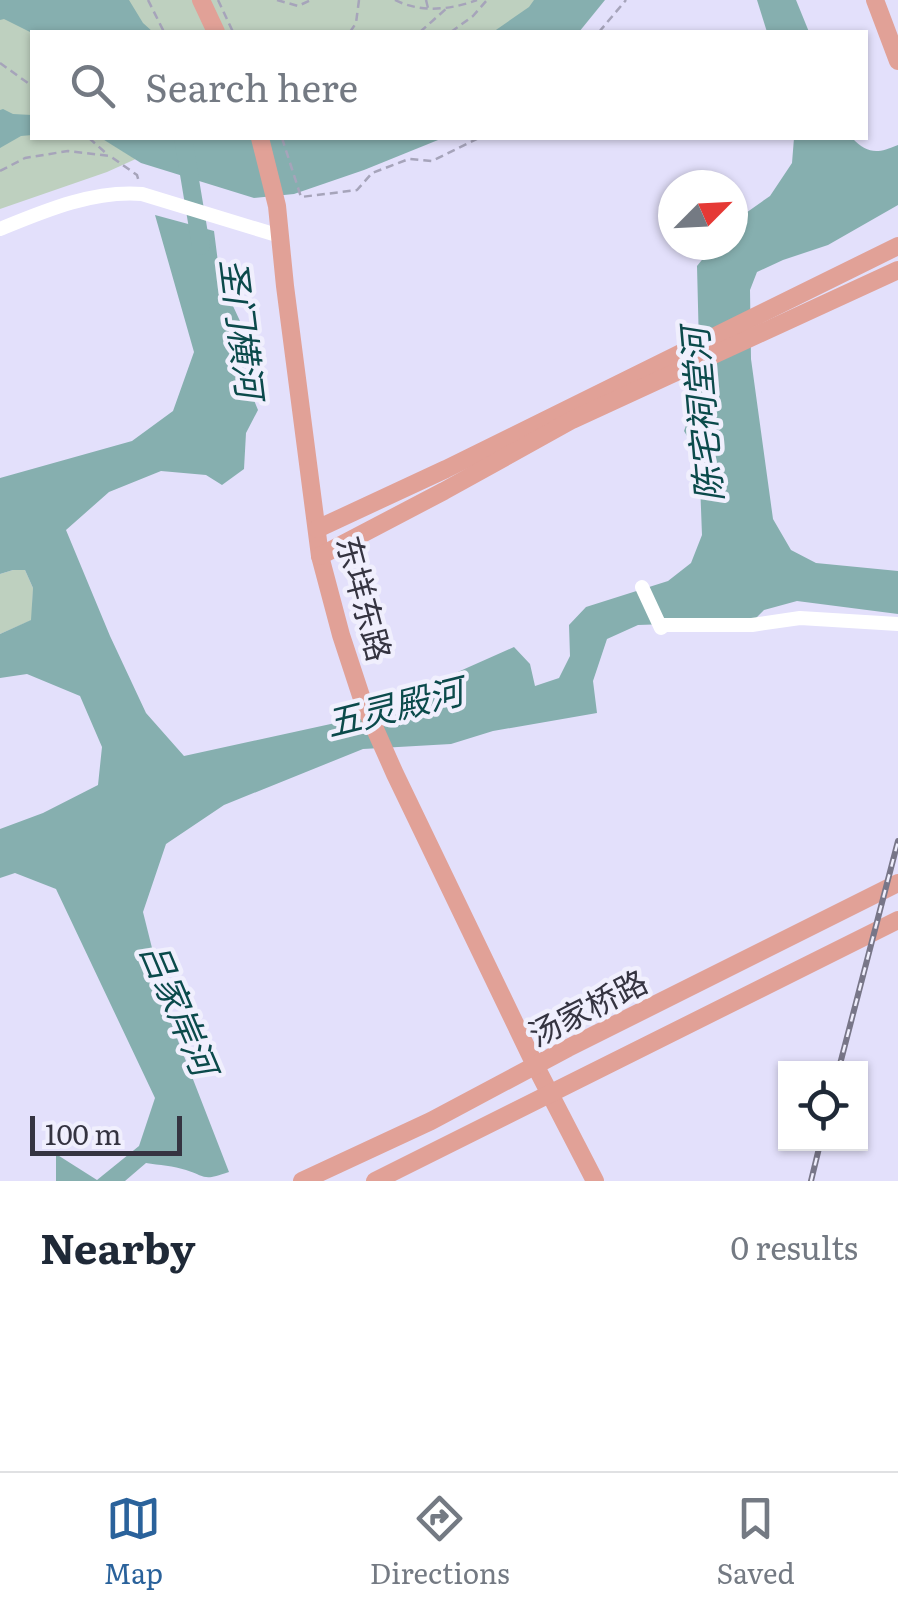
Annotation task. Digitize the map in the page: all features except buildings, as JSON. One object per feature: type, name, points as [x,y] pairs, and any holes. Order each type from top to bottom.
[{"type":"main road","points":[[201,0],[215,30]]},
{"type":"main road","points":[[875,0],[898,61]]},
{"type":"main road","name":"东垟东路","points":[[260,140],[277,206],[320,556],[341,635],[395,774],[595,1181]]},
{"type":"main road","points":[[320,556],[687,358],[755,316],[898,246]]},
{"type":"main road","points":[[317,529],[687,358],[756,336],[898,270]]},
{"type":"main road","name":"汤家桥路","points":[[302,1181],[898,884]]},
{"type":"main road","name":"汤家桥路","points":[[376,1181],[898,920]]},
{"type":"street","points":[[0,229],[56,206],[124,192],[280,236]]},
{"type":"street","points":[[642,588],[661,628],[665,624],[752,625],[800,618],[898,624]]},
{"type":"path","points":[[148,0],[163,30]]},
{"type":"path","points":[[218,0],[231,30]]},
{"type":"path","points":[[277,0],[298,6],[311,0]]},
{"type":"path","points":[[351,30],[360,0]]},
{"type":"path","points":[[395,0],[429,10],[477,0]]},
{"type":"path","points":[[426,0],[429,10]]},
{"type":"path","points":[[454,30],[486,0]]},
{"type":"path","points":[[602,30],[626,0]]},
{"type":"path","points":[[422,30],[448,7]]},
{"type":"path","points":[[0,63],[30,85]]},
{"type":"path","points":[[92,140],[136,175],[142,194]]},
{"type":"path","points":[[283,140],[301,197],[357,190],[372,173],[409,159],[432,161],[475,140]]},
{"type":"path","points":[[0,170],[25,158],[68,152],[110,156]]},
{"type":"shaded area","points":[[0,0],[599,0],[567,30],[30,30],[30,140],[357,140],[160,148],[107,172],[0,209]]},
{"type":"shaded area","points":[[25,570],[33,588],[32,620],[0,634],[0,574]]},
{"type":"water","points":[[0,0],[129,0],[151,30],[30,32],[0,20]]},
{"type":"water","points":[[534,0],[605,0],[581,30],[496,30]]},
{"type":"water","points":[[757,0],[796,0],[808,30],[766,30]]},
{"type":"water","points":[[0,110],[30,115],[30,135],[0,148]]},
{"type":"water","points":[[104,140],[438,140],[294,194],[254,198],[141,163]]},
{"type":"water","name":"陈宅祠堂河","points":[[794,140],[854,140],[873,151],[898,145],[898,205],[828,245],[757,272],[750,290],[751,359],[773,519],[791,550],[816,563],[898,571],[898,614],[797,601],[764,610],[753,621],[638,625],[607,639],[593,681],[597,713],[493,731],[451,744],[363,749],[224,805],[166,844],[143,912],[170,1020],[229,1172],[206,1177],[146,1163],[125,1181],[56,1181],[56,1154],[97,1180],[139,1146],[155,1098],[56,889],[15,873],[0,878],[0,829],[43,813],[98,785],[102,747],[80,696],[27,674],[0,678],[0,634],[31,620],[33,588],[25,570],[0,574],[0,478],[132,441],[173,411],[194,352],[155,215],[214,231],[220,278],[246,334],[243,373],[258,410],[246,433],[244,469],[222,485],[206,475],[161,471],[109,492],[66,530],[146,713],[184,756],[349,720],[431,707],[433,683],[514,647],[530,664],[535,686],[559,678],[570,656],[569,625],[586,607],[668,581],[691,563],[702,535],[699,456],[684,431],[700,386],[697,266],[702,260],[748,260],[748,211],[770,196],[792,163]]},
{"type":"waterway","name":"圣门横河","points":[[183,140],[201,246]]},
{"type":"railway","points":[[841,1061],[898,841]]},
{"type":"railway","points":[[811,1181],[818,1151]]},
{"type":"water label","name":"五灵殿河","points":[[394,705]]},
{"type":"water label","name":"吕家岸河","points":[[181,1008]]}]
